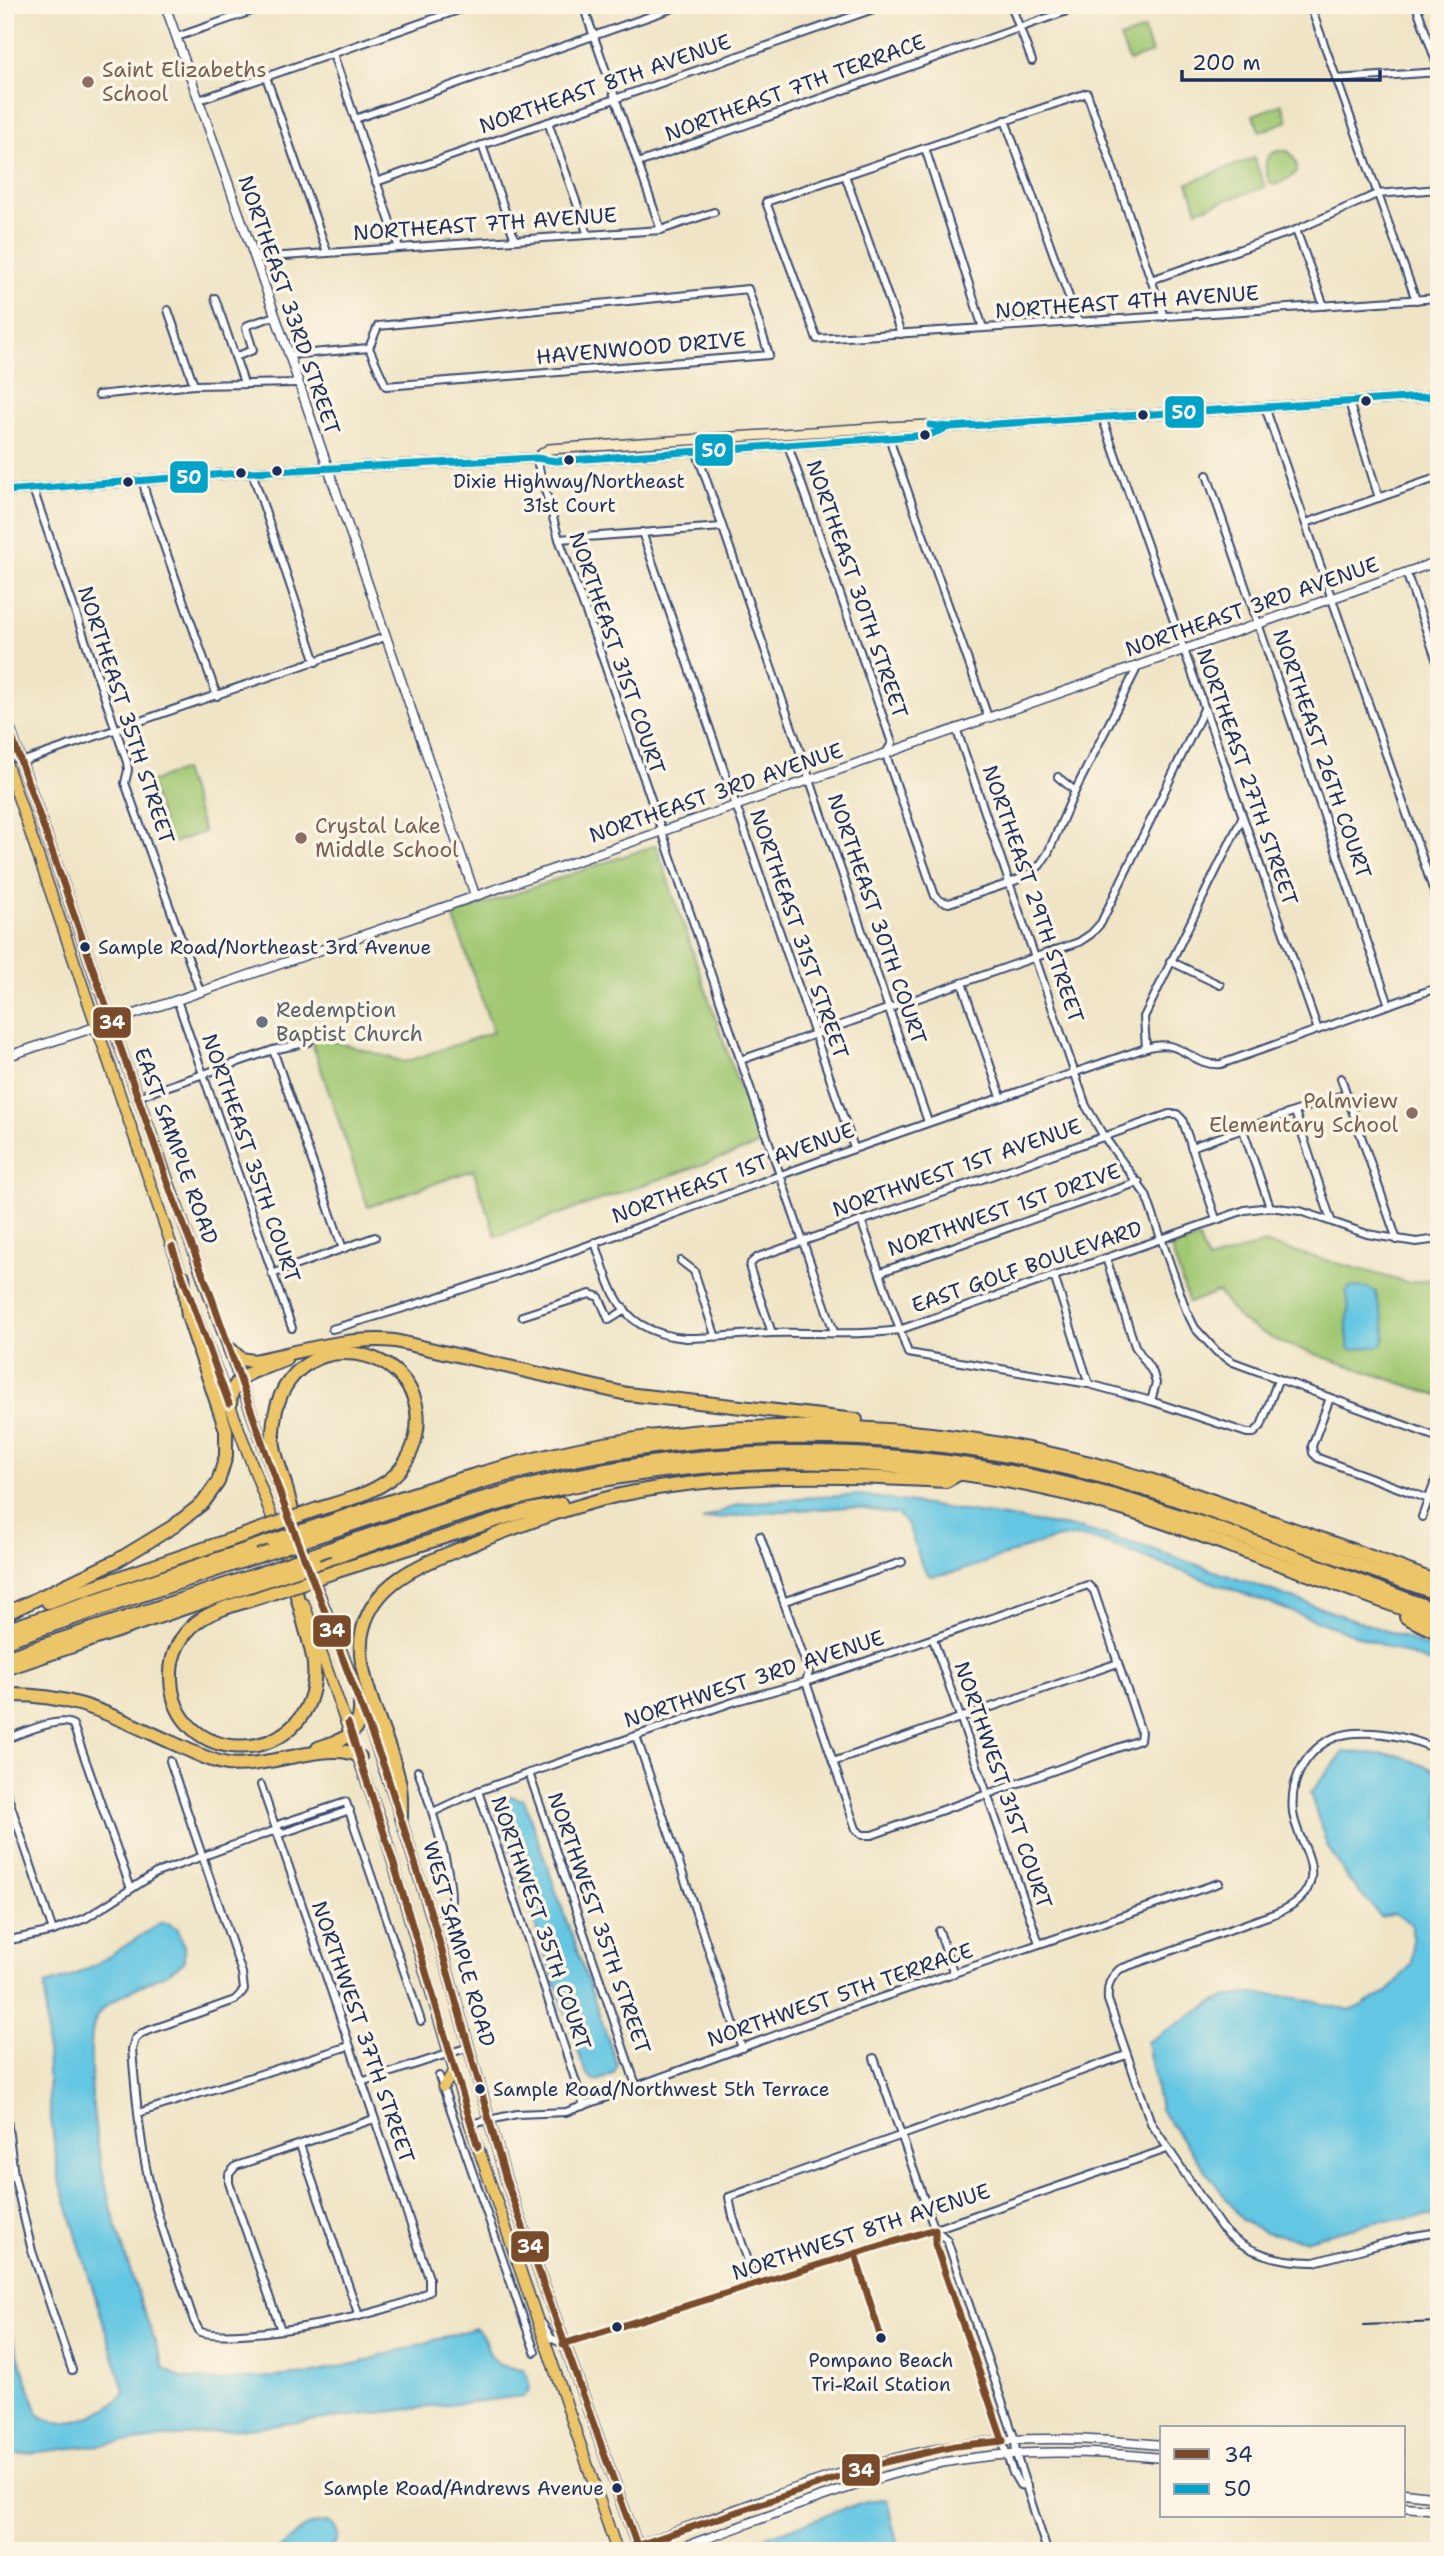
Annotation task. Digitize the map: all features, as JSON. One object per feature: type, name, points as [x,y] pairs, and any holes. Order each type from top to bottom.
[{"type":"highway","points":[[7,1614],[118,1560],[174,1526],[203,1503],[218,1482],[226,1456],[226,1430],[188,1316],[183,1276]]},
{"type":"highway","points":[[230,1349],[246,1361],[355,1340],[395,1341],[615,1392],[698,1404],[948,1429],[990,1442]]},
{"type":"highway","points":[[230,1406],[230,1392],[240,1379],[308,1351]]},
{"type":"highway","points":[[7,1614],[250,1534],[315,1510],[373,1490],[399,1471],[412,1451],[417,1430],[414,1402],[402,1380],[377,1359],[348,1352],[319,1358],[298,1370],[278,1401],[274,1452],[286,1487],[301,1550]]},
{"type":"highway","points":[[5,1642],[461,1478],[569,1451],[653,1437],[767,1427],[916,1432],[1064,1456],[1136,1475],[1439,1581]]},
{"type":"highway","points":[[321,1530],[536,1468],[609,1453],[718,1440],[793,1437],[866,1439],[978,1450],[1094,1475],[1182,1501],[1439,1594]]},
{"type":"highway","points":[[5,1669],[498,1494],[605,1470],[715,1456],[788,1452],[935,1460],[996,1469],[1104,1493],[1185,1518],[1439,1611]]},
{"type":"highway","points":[[331,1553],[501,1503],[572,1486],[644,1474],[728,1465],[861,1464],[958,1474],[1042,1488],[1113,1506],[1184,1529],[1439,1622]]},
{"type":"highway","points":[[401,1818],[400,1782],[360,1653],[365,1622],[384,1590],[396,1579],[421,1565],[527,1522],[620,1495],[737,1480],[862,1476],[946,1481],[958,1474]]},
{"type":"highway","points":[[286,1555],[314,1659],[314,1684],[308,1705],[295,1724],[268,1743],[243,1747],[214,1742],[191,1726],[177,1706],[172,1690],[171,1672],[177,1647],[185,1634],[203,1618],[272,1593],[337,1571],[526,1511],[610,1493],[620,1495]]},
{"type":"highway","points":[[5,1630],[256,1552]]},
{"type":"highway","points":[[5,1658],[265,1576]]},
{"type":"highway","points":[[1366,1595],[1439,1633]]},
{"type":"highway","points":[[5,1695],[50,1696],[80,1703],[107,1712],[207,1758],[227,1764],[260,1764],[312,1753],[344,1751],[359,1757]]},
{"type":"highway","points":[[312,1753],[316,1748],[352,1734],[358,1725],[360,1700]]},
{"type":"main road","points":[[536,458],[548,449],[1439,396]]},
{"type":"main road","points":[[5,491],[405,463],[536,458],[556,461],[929,435],[949,427]]},
{"type":"main road","name":"EAST SAMPLE ROAD","points":[[5,716],[137,1097],[301,1550]]},
{"type":"main road","points":[[7,764],[18,772],[29,800],[38,812]]},
{"type":"main road","name":"EAST SAMPLE ROAD","points":[[7,764],[183,1276],[286,1555]]},
{"type":"main road","name":"WEST SAMPLE ROAD","points":[[301,1550],[360,1700],[401,1818],[434,1923],[506,2180],[638,2548]]},
{"type":"main road","name":"WEST SAMPLE ROAD","points":[[286,1555],[352,1734],[390,1849],[470,2124],[618,2551]]},
{"type":"main road","points":[[443,2087],[454,2072]]},
{"type":"street","name":"NORTHEAST 33RD STREET","points":[[165,5],[475,895]]},
{"type":"street","points":[[177,37],[269,5]]},
{"type":"street","points":[[199,100],[473,5]]},
{"type":"street","points":[[583,5],[662,230]]},
{"type":"street","points":[[355,118],[682,5]]},
{"type":"street","name":"NORTHEAST 8TH AVENUE","points":[[376,182],[885,5]]},
{"type":"street","points":[[1011,5],[1032,61]]},
{"type":"street","name":"NORTHEAST 7TH TERRACE","points":[[638,163],[1084,5]]},
{"type":"street","points":[[1310,5],[1416,300]]},
{"type":"street","points":[[1336,79],[1439,71],[1416,5]]},
{"type":"street","points":[[332,54],[399,248]]},
{"type":"street","points":[[266,77],[327,252]]},
{"type":"street","points":[[901,334],[845,175],[1087,93],[1164,317]]},
{"type":"street","points":[[1005,121],[1078,322]]},
{"type":"street","points":[[548,122],[588,235]]},
{"type":"street","points":[[482,145],[515,240]]},
{"type":"street","points":[[925,148],[983,328]]},
{"type":"street","name":"NORTHEAST 4TH AVENUE","points":[[845,175],[766,202],[817,339],[1439,299]]},
{"type":"street","points":[[1151,280],[1296,230],[1377,194],[1439,189]]},
{"type":"street","name":"NORTHEAST 7TH AVENUE","points":[[255,258],[662,230],[714,212]]},
{"type":"street","points":[[1296,230],[1324,306]]},
{"type":"street","name":"HAVENWOOD DRIVE","points":[[748,289],[769,355],[386,386],[369,348],[378,326],[748,289]]},
{"type":"street","points":[[215,298],[244,383]]},
{"type":"street","points":[[168,310],[194,385]]},
{"type":"street","points":[[235,357],[253,350],[246,328],[248,325],[275,316]]},
{"type":"street","points":[[289,355],[369,348]]},
{"type":"street","points":[[97,395],[194,385],[298,383]]},
{"type":"street","points":[[1349,402],[1379,498]]},
{"type":"street","points":[[1265,407],[1439,906]]},
{"type":"street","name":"NORTHEAST 27TH STREET","points":[[1102,417],[1318,1030]]},
{"type":"street","points":[[887,427],[988,717]]},
{"type":"street","name":"NORTHEAST 30TH STREET","points":[[788,445],[892,743],[886,753],[935,896],[949,903],[1010,883]]},
{"type":"street","name":"NORTHEAST 30TH COURT","points":[[696,450],[928,1122]]},
{"type":"street","name":"NORTHEAST 31ST COURT","points":[[536,458],[559,539],[781,1175]]},
{"type":"street","points":[[252,472],[316,662]]},
{"type":"street","name":"NORTHEAST 26TH COURT","points":[[1208,475],[1389,1005]]},
{"type":"street","points":[[1307,523],[1439,477]]},
{"type":"street","points":[[143,481],[217,696]]},
{"type":"street","name":"NORTHEAST 35TH STREET","points":[[33,489],[127,762],[125,783],[200,991]]},
{"type":"street","points":[[559,539],[722,527]]},
{"type":"street","name":"NORTHEAST 31ST STREET","points":[[642,533],[854,1148]]},
{"type":"street","name":"NORTHEAST 3RD AVENUE","points":[[5,1057],[177,1000],[1439,561]]},
{"type":"street","points":[[1406,572],[1439,667]]},
{"type":"street","points":[[5,745],[21,762],[385,637]]},
{"type":"street","points":[[1010,883],[1030,874],[1048,853],[1075,791],[1138,665]]},
{"type":"street","points":[[741,1060],[1079,942],[1091,934],[1101,923],[1204,709]]},
{"type":"street","name":"NORTHEAST 29TH STREET","points":[[956,728],[1086,1106],[1103,1135],[1146,1195],[1195,1328],[1217,1352],[1233,1362],[1439,1438]]},
{"type":"street","points":[[1058,777],[1075,791]]},
{"type":"street","points":[[1242,818],[1144,1017],[1146,1048],[1157,1044],[1172,1045],[1206,1063],[1222,1064],[1439,987]]},
{"type":"street","points":[[1170,961],[1220,985]]},
{"type":"street","points":[[962,983],[1001,1097]]},
{"type":"street","name":"NORTHEAST 35TH COURT","points":[[177,1000],[292,1328]]},
{"type":"street","points":[[137,1097],[273,1050],[309,1042]]},
{"type":"street","name":"NORTHEAST 1ST AVENUE","points":[[332,1329],[388,1313],[595,1242],[854,1148],[1146,1048]]},
{"type":"street","points":[[273,1050],[343,1249]]},
{"type":"street","points":[[1340,1078],[1397,1240]]},
{"type":"street","points":[[1216,1219],[1191,1147],[1346,1094]]},
{"type":"street","points":[[1295,1112],[1331,1220]]},
{"type":"street","name":"NORTHWEST 1ST AVENUE","points":[[772,1333],[750,1269],[751,1263],[758,1257],[1169,1114],[1177,1114],[1182,1119],[1191,1147]]},
{"type":"street","points":[[1243,1130],[1270,1207]]},
{"type":"street","points":[[781,1175],[834,1332]]},
{"type":"street","name":"NORTHWEST 1ST DRIVE","points":[[881,1272],[1139,1182]]},
{"type":"street","name":"EAST GOLF BOULEVARD","points":[[625,1310],[639,1324],[659,1333],[685,1338],[772,1333],[834,1332],[858,1335],[899,1330],[1216,1219],[1245,1210],[1270,1207],[1300,1211],[1367,1234],[1397,1240],[1439,1240]]},
{"type":"street","points":[[861,1220],[908,1353],[1089,1384],[1151,1401],[1247,1433],[1254,1433],[1261,1426],[1278,1380]]},
{"type":"street","points":[[272,1273],[375,1237]]},
{"type":"street","points":[[522,1316],[590,1294],[598,1297],[609,1320],[625,1310],[610,1287],[595,1242]]},
{"type":"street","points":[[1106,1258],[1135,1346],[1153,1373],[1156,1383],[1151,1401]]},
{"type":"street","points":[[681,1261],[694,1271],[715,1335]]},
{"type":"street","points":[[1054,1276],[1089,1384]]},
{"type":"street","points":[[1330,1398],[1312,1453],[1318,1458],[1439,1503]]},
{"type":"street","points":[[1422,1517],[1439,1471]]},
{"type":"street","points":[[760,1536],[809,1672],[806,1682],[833,1762],[856,1829],[862,1835],[872,1835],[1140,1740],[1141,1732],[1118,1663],[833,1762]]},
{"type":"street","points":[[785,1601],[902,1562]]},
{"type":"street","name":"NORTHWEST 3RD AVENUE","points":[[433,1812],[478,1791],[736,1701],[806,1682],[1088,1586],[1094,1591],[1118,1663]]},
{"type":"street","name":"NORTHWEST 31ST COURT","points":[[933,1639],[1039,1943]]},
{"type":"street","points":[[5,1739],[59,1721],[68,1721],[73,1725],[131,1889]]},
{"type":"street","points":[[1439,1750],[1402,1738],[1355,1733],[1340,1736],[1321,1745],[1307,1757],[1296,1775],[1292,1792],[1295,1825],[1309,1859],[1311,1879],[1305,1894],[1295,1905],[1279,1912],[1121,1969],[1111,1977],[1107,1988],[1108,2000],[1151,2123],[1231,2239],[1265,2255],[1297,2262],[1314,2262],[1408,2237],[1439,2232]]},
{"type":"street","points":[[636,1736],[742,2048]]},
{"type":"street","points":[[170,1760],[242,1973],[244,1990],[235,2000],[142,2033],[135,2039],[132,2049],[145,2163],[194,2321],[200,2332],[213,2335],[281,2330],[359,2316],[300,2145]]},
{"type":"street","points":[[418,1771],[433,1812],[453,1898],[448,1914],[434,1923]]},
{"type":"street","name":"NORTHWEST 35TH STREET","points":[[529,1773],[636,2085]]},
{"type":"street","name":"NORTHWEST 37TH STREET","points":[[261,1785],[429,2278],[429,2291],[416,2300],[359,2316]]},
{"type":"street","points":[[5,1788],[53,1931]]},
{"type":"street","name":"NORTHWEST 35TH COURT","points":[[478,1791],[584,2106]]},
{"type":"street","points":[[5,1941],[53,1931],[86,1918],[156,1873],[276,1830],[279,1824],[346,1802],[421,2021]]},
{"type":"street","points":[[276,1830],[282,1833],[350,1810]]},
{"type":"street","name":"NORTHWEST 5TH TERRACE","points":[[470,2124],[517,2114],[559,2114],[584,2106],[842,2011],[1219,1883]]},
{"type":"street","points":[[939,1931],[954,1974]]},
{"type":"street","points":[[138,2113],[349,2046]]},
{"type":"street","points":[[361,2082],[469,2047]]},
{"type":"street","points":[[756,2284],[733,2217],[729,2197],[1126,2055]]},
{"type":"street","points":[[874,2058],[935,2229],[935,2244],[1003,2441],[1011,2454],[1020,2485],[1027,2486],[1047,2551]]},
{"type":"street","points":[[439,2076],[535,2352]]},
{"type":"street","points":[[5,2102],[14,2175],[32,2251],[72,2370]]},
{"type":"street","points":[[281,2330],[229,2183],[229,2174],[236,2166],[374,2119]]},
{"type":"street","name":"NORTHWEST 8TH AVENUE","points":[[563,2344],[935,2229],[1167,2149]]},
{"type":"street","points":[[935,2229],[947,2240],[1015,2440],[1011,2454]]},
{"type":"street","points":[[520,2308],[533,2306],[551,2339],[563,2344]]},
{"type":"street","points":[[618,2551],[638,2548],[707,2519],[890,2460],[960,2445],[1071,2437],[1160,2445]]},
{"type":"street","points":[[671,2551],[893,2474],[934,2465],[1011,2454],[1096,2451],[1160,2458]]},
{"type":"street","points":[[1406,2493],[1439,2497]]},
{"type":"street","points":[[1406,2507],[1439,2511]]},
{"type":"green space","points":[[1144,30],[1152,53],[1129,61],[1120,38]]},
{"type":"green space","points":[[1282,104],[1288,121],[1260,132],[1253,115]]},
{"type":"green space","points":[[1277,151],[1288,151],[1297,168],[1293,176],[1275,185],[1270,183],[1266,160]]},
{"type":"green space","points":[[1254,158],[1265,187],[1197,210],[1188,183]]},
{"type":"green space","points":[[183,770],[204,832],[170,844],[149,782]]},
{"type":"green space","points":[[656,845],[759,1145],[496,1236],[473,1170],[368,1207],[309,1034],[405,1062],[493,1032],[453,915]]},
{"type":"green space","points":[[1199,1239],[1208,1261],[1264,1243],[1409,1283],[1439,1278],[1439,1396],[1279,1342],[1241,1321],[1218,1292],[1189,1303],[1171,1248]]},
{"type":"water","points":[[1350,1287],[1369,1288],[1376,1292],[1385,1332],[1382,1345],[1352,1350],[1348,1348],[1346,1292]]},
{"type":"water","points":[[860,1495],[1082,1529],[1149,1548],[1401,1636],[1439,1653],[1439,1666],[1088,1538],[1071,1537],[1033,1545],[965,1569],[930,1576],[922,1566],[908,1525],[897,1514],[851,1507],[702,1520],[739,1504]]},
{"type":"water","points":[[1344,1752],[1398,1755],[1439,1772],[1439,2215],[1375,2222],[1304,2240],[1265,2232],[1243,2221],[1160,2109],[1147,2042],[1205,2007],[1236,1995],[1286,1996],[1350,2011],[1387,1993],[1412,1964],[1412,1924],[1395,1914],[1381,1917],[1348,1879],[1327,1845],[1310,1793]]},
{"type":"water","points":[[510,1796],[524,1800],[617,2065],[614,2073],[601,2079],[592,2079],[585,2071],[495,1807],[496,1800]]},
{"type":"water","points":[[160,1923],[168,1923],[178,1929],[184,1946],[184,1962],[111,2002],[102,2010],[93,2029],[91,2065],[97,2142],[114,2219],[164,2368],[181,2378],[217,2381],[309,2374],[358,2363],[475,2328],[495,2362],[505,2367],[523,2369],[528,2377],[529,2390],[524,2396],[5,2456],[5,2315],[38,2414],[48,2420],[71,2422],[95,2414],[125,2394],[59,2178],[49,2104],[45,1985],[90,1967]]},
{"type":"water","points":[[887,2500],[899,2551],[727,2551],[863,2502]]},
{"type":"water","points":[[327,2522],[337,2530],[338,2535],[337,2542],[331,2546],[314,2551],[277,2551],[304,2528]]},
{"type":"railway","points":[[1363,2325],[1439,2322]]},
{"type":"transit line","name":"50","points":[[930,425],[949,427],[1439,396]]},
{"type":"transit line","name":"50","points":[[5,491],[252,472],[536,458],[556,461],[929,435],[949,427]]},
{"type":"transit line","name":"34","points":[[5,717],[171,1192],[209,1290],[283,1502],[386,1772],[434,1923],[506,2180],[639,2551]]},
{"type":"transit line","name":"34","points":[[172,1247],[229,1404]]},
{"type":"transit line","name":"34","points":[[348,1723],[393,1861],[478,2147]]},
{"type":"transit line","name":"34","points":[[563,2344],[935,2229],[935,2244],[1003,2441],[955,2446],[885,2462],[621,2551]]},
{"type":"transit line","name":"34","points":[[855,2254],[881,2338]]},
{"type":"place","name":"Saint Elizabeths School","points":[[88,82]]},
{"type":"place","name":"Dixie Highway/Northeast 31st Court","points":[[569,460]]},
{"type":"place","name":"Crystal Lake Middle School","points":[[301,838]]},
{"type":"place","name":"Sample Road/Northeast 3rd Avenue","points":[[85,947]]},
{"type":"place","name":"Redemption Baptist Church","points":[[262,1022]]},
{"type":"place","name":"Palmview Elementary School","points":[[1412,1113]]},
{"type":"place","name":"Sample Road/Northwest 5th Terrace","points":[[480,2089]]},
{"type":"place","name":"Pompano Beach Tri-Rail Station","points":[[881,2338]]},
{"type":"place","name":"Sample Road/Andrews Avenue","points":[[617,2488]]}]
